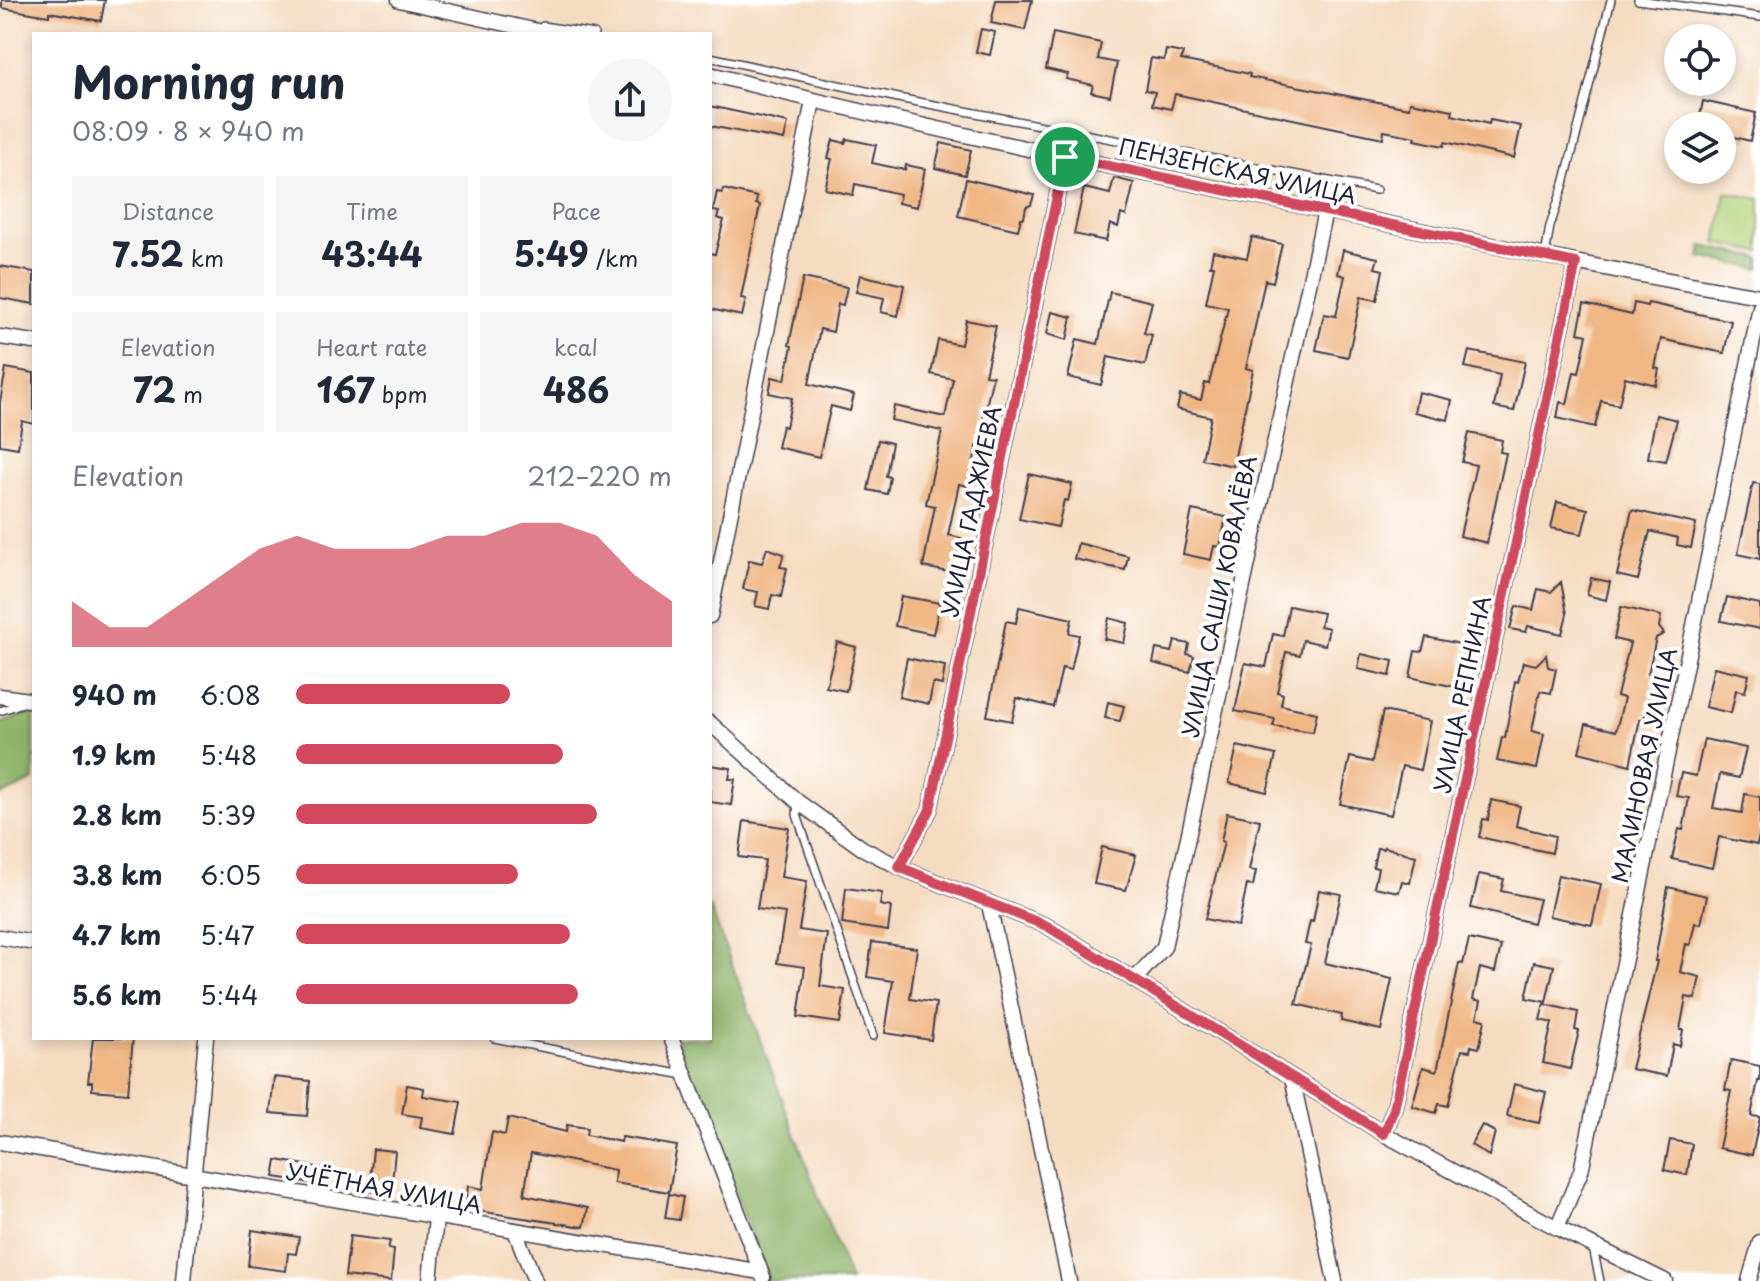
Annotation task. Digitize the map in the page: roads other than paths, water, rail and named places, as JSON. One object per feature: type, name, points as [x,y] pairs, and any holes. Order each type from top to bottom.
[{"type":"street","points":[[399,0],[472,7],[545,32]]},
{"type":"street","name":"ПЕНЗЕНСКАЯ УЛИЦА","points":[[712,75],[813,101],[1065,157],[1576,263],[1760,296]]},
{"type":"street","points":[[712,606],[813,101]]},
{"type":"street","name":"УЛИЦА ГАДЖИЕВА","points":[[899,867],[930,810],[1065,157]]},
{"type":"street","name":"УЛИЦА САШИ КОВАЛЁВА","points":[[1134,980],[1164,947],[1325,211]]},
{"type":"street","name":"УЛИЦА РЕПНИНА","points":[[1384,1134],[1397,1094],[1576,263]]},
{"type":"street","name":"МАЛИНОВАЯ УЛИЦА","points":[[1557,1228],[1581,1171],[1760,307]]},
{"type":"street","points":[[0,337],[32,342]]},
{"type":"street","points":[[0,696],[32,699]]},
{"type":"street","points":[[712,725],[798,802],[841,834],[899,867],[1047,926],[1384,1134],[1557,1228],[1665,1281]]},
{"type":"street","points":[[989,904],[1069,1281]]},
{"type":"street","points":[[0,937],[32,943]]},
{"type":"street","points":[[184,1281],[206,1040]]},
{"type":"street","points":[[672,1040],[763,1277]]},
{"type":"street","points":[[1292,1077],[1335,1281]]},
{"type":"street","name":"УЧЁТНАЯ УЛИЦА","points":[[0,1142],[763,1277]]},
{"type":"street","points":[[430,1281],[436,1218]]},
{"type":"street","points":[[515,1231],[535,1281]]},
{"type":"street","points":[[1749,1281],[1760,1242]]},
{"type":"lane","points":[[1545,256],[1550,226],[1564,184],[1611,0]]},
{"type":"lane","points":[[1638,0],[1760,17]]},
{"type":"lane","points":[[472,7],[585,32]]},
{"type":"lane","points":[[712,57],[903,99],[1376,190]]},
{"type":"lane","points":[[0,711],[32,699]]},
{"type":"lane","points":[[798,802],[797,815],[873,1036]]},
{"type":"lane","points":[[504,1040],[687,1076]]},
{"type":"lane","points":[[1592,1245],[1600,1281]]}]
